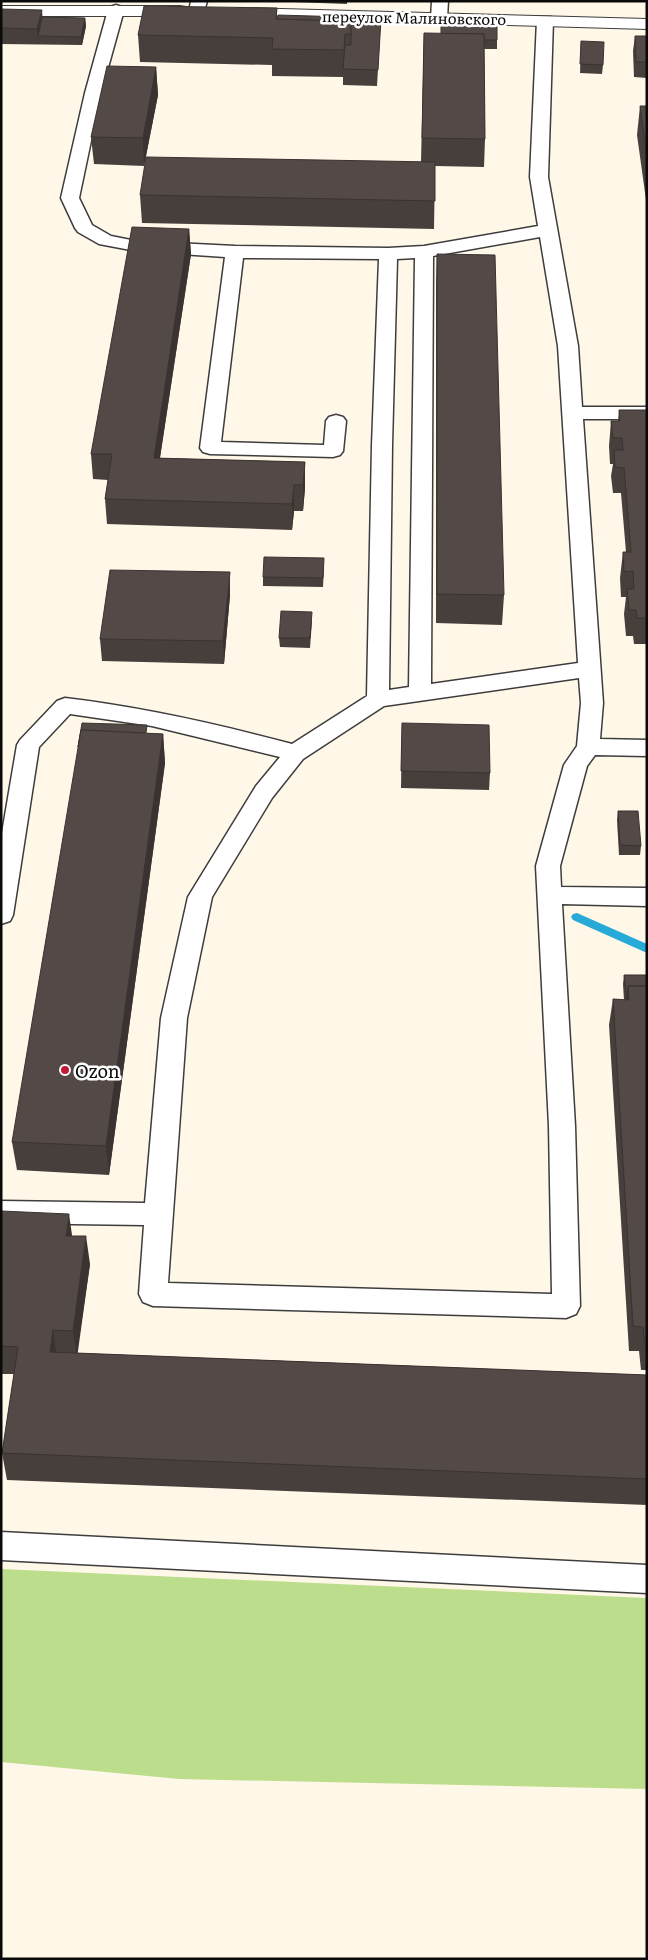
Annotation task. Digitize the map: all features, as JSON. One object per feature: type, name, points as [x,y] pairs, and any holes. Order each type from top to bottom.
[{"type":"street","name":"переулок Малиновского","points":[[1,11],[116,10],[198,6],[221,12],[439,10],[546,20],[647,24]]},
{"type":"lane","points":[[116,10],[93,93],[70,198],[84,228],[105,240],[136,246],[235,252],[388,254],[424,252],[548,230]]},
{"type":"lane","points":[[546,20],[538,177],[568,346],[592,703],[588,747],[576,764],[548,866],[562,1126],[566,1306],[153,1294],[174,1018],[200,897],[264,792],[295,753],[378,699],[420,691],[589,669]]},
{"type":"lane","points":[[235,252],[210,448],[333,451],[336,421]]},
{"type":"lane","points":[[420,691],[424,252]]},
{"type":"lane","points":[[378,699],[382,444],[388,254]]},
{"type":"lane","points":[[573,413],[647,413]]},
{"type":"lane","points":[[1,915],[28,745],[65,706],[111,710],[234,736],[295,753]]},
{"type":"lane","points":[[588,747],[647,748]]},
{"type":"lane","points":[[550,895],[647,896]]},
{"type":"lane","points":[[1,1212],[158,1214]]},
{"type":"lane","points":[[1,1546],[647,1579]]},
{"type":"green space","points":[[1,1569],[647,1598],[647,1789],[179,1779],[1,1762]]},
{"type":"building","points":[[144,6],[277,8],[276,19],[351,21],[351,34],[345,34],[344,50],[272,49],[273,38],[138,35]]},
{"type":"building","points":[[1,9],[42,10],[37,29],[1,28]]},
{"type":"building","points":[[278,15],[381,18],[378,70],[343,69],[345,45],[351,45],[351,21],[277,19]]},
{"type":"building","points":[[42,17],[85,18],[81,37],[38,36]]},
{"type":"building","points":[[441,25],[497,26],[497,40],[484,40],[484,34],[441,34]]},
{"type":"building","points":[[424,33],[484,34],[485,139],[422,138]]},
{"type":"building","points":[[635,36],[647,36],[647,62],[636,62]]},
{"type":"building","points":[[581,41],[604,42],[603,65],[580,64]]},
{"type":"building","points":[[107,66],[156,67],[143,138],[91,137]]},
{"type":"building","points":[[640,106],[647,106],[647,156]]},
{"type":"building","points":[[146,157],[435,162],[435,201],[140,195]]},
{"type":"building","points":[[132,227],[189,229],[154,458],[305,462],[303,485],[294,485],[292,504],[105,499],[112,454],[91,454]]},
{"type":"building","points":[[437,254],[495,255],[504,595],[437,594]]},
{"type":"building","points":[[619,410],[647,410],[647,618],[637,618],[636,610],[629,610],[627,589],[634,589],[633,571],[624,572],[623,552],[631,552],[624,468],[615,467],[614,450],[623,450],[622,438],[613,438],[611,421],[620,421]]},
{"type":"building","points":[[264,557],[324,558],[323,578],[263,577]]},
{"type":"building","points":[[110,570],[230,572],[223,641],[100,639]]},
{"type":"building","points":[[281,611],[312,612],[310,638],[279,638]]},
{"type":"building","points":[[82,723],[147,725],[146,733],[81,730],[78,747]]},
{"type":"building","points":[[402,723],[489,725],[490,773],[401,771]]},
{"type":"building","points":[[81,730],[163,734],[106,1146],[12,1142]]},
{"type":"building","points":[[618,811],[638,811],[641,846],[620,845]]},
{"type":"building","points":[[624,975],[647,975],[647,986],[628,986],[627,1000]]},
{"type":"building","points":[[628,986],[647,986],[647,1346],[645,1346],[643,1327],[633,1326],[613,999],[629,1000]]},
{"type":"building","points":[[1,1211],[69,1214],[66,1236],[86,1236],[73,1331],[53,1330],[50,1352],[647,1375],[647,1479],[2,1453],[18,1347],[1,1346]]},
{"type":"waterway","points":[[577,917],[647,949]]},
{"type":"place","name":"Ozon","points":[[65,1070]]}]
